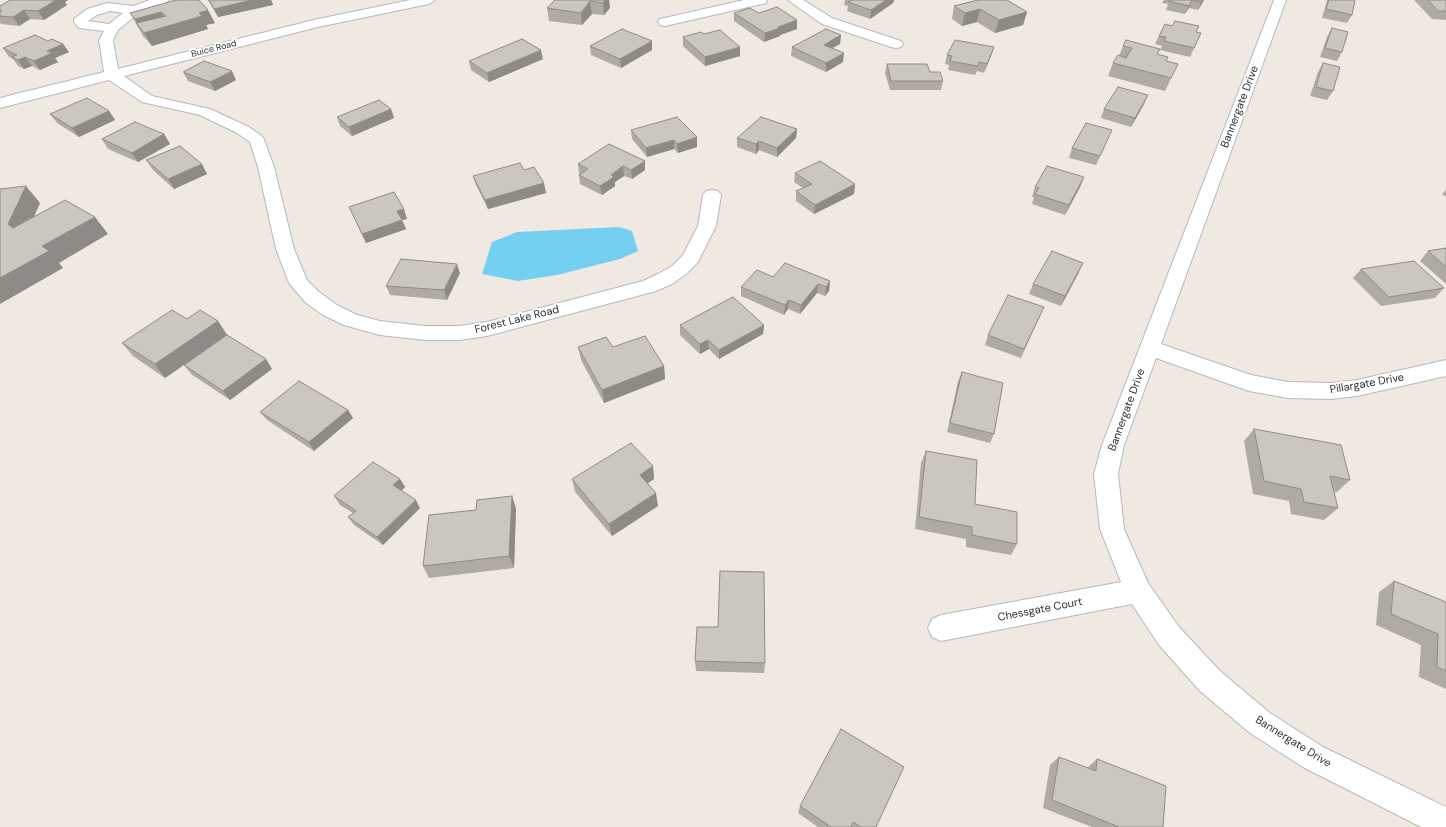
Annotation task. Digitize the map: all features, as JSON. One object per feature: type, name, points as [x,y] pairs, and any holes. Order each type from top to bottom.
[{"type":"street","points":[[112,75],[106,40],[112,28],[134,10],[162,0]]},
{"type":"street","name":"Buice Road","points":[[0,103],[318,23],[429,0]]},
{"type":"street","points":[[665,22],[761,0]]},
{"type":"street","points":[[794,0],[827,21],[896,44]]},
{"type":"street","name":"Bannergate Drive","points":[[1280,0],[1113,445],[1106,474],[1112,529],[1138,591],[1169,636],[1210,681],[1260,723],[1313,757],[1446,823]]},
{"type":"street","points":[[112,28],[84,25],[81,22],[81,19],[92,12],[104,8],[117,7],[134,10]]},
{"type":"street","name":"Forest Lake Road","points":[[112,75],[147,98],[205,112],[243,130],[257,140],[266,167],[285,249],[299,283],[312,297],[330,310],[351,320],[380,328],[425,334],[459,333],[487,329],[649,286],[665,279],[679,270],[691,258],[707,226],[712,195]]},
{"type":"street","name":"Pillargate Drive","points":[[1149,347],[1249,383],[1288,390],[1331,391],[1350,389],[1446,368]]},
{"type":"street","name":"Chessgate Court","points":[[941,628],[1138,591]]},
{"type":"water","points":[[619,227],[632,231],[638,251],[620,259],[557,275],[518,281],[482,274],[492,242],[517,232]]},
{"type":"building","points":[[10,0],[56,0],[38,11],[24,10],[13,17],[0,16],[0,12],[2,11],[0,11],[0,6]]},
{"type":"building","points":[[176,0],[199,0],[208,10],[199,13],[202,16],[144,33],[136,23],[166,16],[161,12],[135,19],[130,13]]},
{"type":"building","points":[[209,0],[252,0],[214,9]]},
{"type":"building","points":[[555,0],[605,0],[603,3],[590,1],[581,13],[547,8]]},
{"type":"building","points":[[852,0],[886,0],[871,10],[848,2]]},
{"type":"building","points":[[978,0],[1007,0],[1027,12],[999,20],[980,9],[965,13],[954,6]]},
{"type":"building","points":[[1192,0],[1189,6],[1169,1]]},
{"type":"building","points":[[1329,0],[1355,0],[1352,15],[1326,9]]},
{"type":"building","points":[[1428,0],[1446,0],[1446,11],[1438,11]]},
{"type":"building","points":[[777,7],[797,20],[765,33],[734,13],[750,8],[759,13]]},
{"type":"building","points":[[1175,21],[1199,26],[1196,32],[1201,33],[1194,48],[1164,41],[1166,37],[1159,36],[1165,24],[1172,26]]},
{"type":"building","points":[[1332,28],[1348,32],[1342,52],[1325,48]]},
{"type":"building","points":[[622,29],[652,41],[620,59],[590,46]]},
{"type":"building","points":[[826,29],[841,35],[824,45],[844,53],[826,63],[792,47]]},
{"type":"building","points":[[720,30],[740,47],[705,57],[683,37],[701,32],[704,34]]},
{"type":"building","points":[[35,35],[48,41],[52,39],[63,44],[47,51],[52,53],[34,61],[25,57],[18,60],[12,57],[17,55],[3,48]]},
{"type":"building","points":[[522,39],[541,50],[487,73],[469,61]]},
{"type":"building","points":[[955,40],[994,47],[987,64],[979,62],[978,66],[950,61],[952,56],[947,55]]},
{"type":"building","points":[[1126,40],[1160,49],[1157,54],[1168,57],[1166,61],[1178,64],[1171,78],[1113,63],[1118,55],[1126,58],[1132,48],[1123,46]]},
{"type":"building","points":[[204,61],[232,71],[210,82],[183,72]]},
{"type":"building","points":[[1323,63],[1340,67],[1333,91],[1316,87]]},
{"type":"building","points":[[887,64],[927,64],[930,72],[940,72],[943,81],[891,81]]},
{"type":"building","points":[[1118,87],[1148,95],[1135,118],[1104,109]]},
{"type":"building","points":[[87,98],[109,111],[72,128],[50,114]]},
{"type":"building","points":[[379,100],[391,109],[349,127],[337,117]]},
{"type":"building","points":[[677,117],[697,137],[677,144],[674,140],[646,148],[631,130]]},
{"type":"building","points":[[761,117],[797,129],[777,148],[759,141],[756,144],[737,138]]},
{"type":"building","points":[[135,122],[164,134],[132,153],[102,139]]},
{"type":"building","points":[[1086,123],[1112,130],[1100,156],[1072,148]]},
{"type":"building","points":[[609,144],[645,161],[631,170],[623,166],[611,175],[614,177],[600,186],[579,175],[588,169],[578,164]]},
{"type":"building","points":[[180,146],[202,164],[168,179],[146,160]]},
{"type":"building","points":[[820,161],[855,184],[815,205],[796,191],[812,184],[795,173]]},
{"type":"building","points":[[520,163],[524,170],[534,167],[544,183],[485,200],[473,176]]},
{"type":"building","points":[[1047,166],[1084,177],[1069,205],[1035,194],[1039,188],[1035,187]]},
{"type":"building","points":[[26,186],[8,224],[13,228],[65,200],[95,217],[42,246],[49,251],[0,278],[0,189]]},
{"type":"building","points":[[394,192],[404,209],[397,211],[402,220],[362,234],[349,207]]},
{"type":"building","points":[[1446,248],[1446,267],[1428,251]]},
{"type":"building","points":[[1052,251],[1083,263],[1065,296],[1033,284]]},
{"type":"building","points":[[401,259],[457,264],[444,290],[386,286]]},
{"type":"building","points":[[1414,261],[1444,288],[1389,297],[1361,269]]},
{"type":"building","points":[[785,263],[830,281],[826,287],[818,284],[801,305],[789,300],[785,305],[741,287],[757,270],[773,277]]},
{"type":"building","points":[[1008,295],[1044,307],[1024,349],[988,335]]},
{"type":"building","points":[[733,297],[764,325],[719,350],[708,340],[700,344],[680,325]]},
{"type":"building","points":[[172,310],[187,319],[200,310],[218,321],[155,364],[122,343]]},
{"type":"building","points":[[227,335],[266,359],[223,391],[184,365]]},
{"type":"building","points":[[645,336],[664,366],[602,390],[578,347],[606,337],[613,347]]},
{"type":"building","points":[[962,372],[1003,383],[994,434],[950,423]]},
{"type":"building","points":[[299,381],[348,410],[309,442],[260,412]]},
{"type":"building","points":[[1254,429],[1341,445],[1350,480],[1330,476],[1338,508],[1304,502],[1301,489],[1264,481]]},
{"type":"building","points":[[631,443],[653,466],[640,475],[656,493],[609,524],[572,479]]},
{"type":"building","points":[[926,451],[977,460],[975,504],[1017,512],[1017,544],[972,535],[972,527],[919,517]]},
{"type":"building","points":[[373,462],[400,479],[393,485],[416,500],[377,537],[348,517],[356,511],[334,496]]},
{"type":"building","points":[[512,496],[509,556],[423,566],[429,515],[476,510],[477,500]]},
{"type":"building","points":[[720,571],[764,572],[765,663],[695,661],[697,627],[718,627]]},
{"type":"building","points":[[1394,581],[1446,602],[1446,671],[1437,667],[1438,634],[1391,614]]},
{"type":"building","points":[[841,729],[904,767],[876,827],[861,827],[853,822],[851,827],[831,827],[800,806]]},
{"type":"building","points":[[1059,757],[1096,771],[1097,759],[1166,786],[1163,827],[1119,827],[1052,800]]}]
